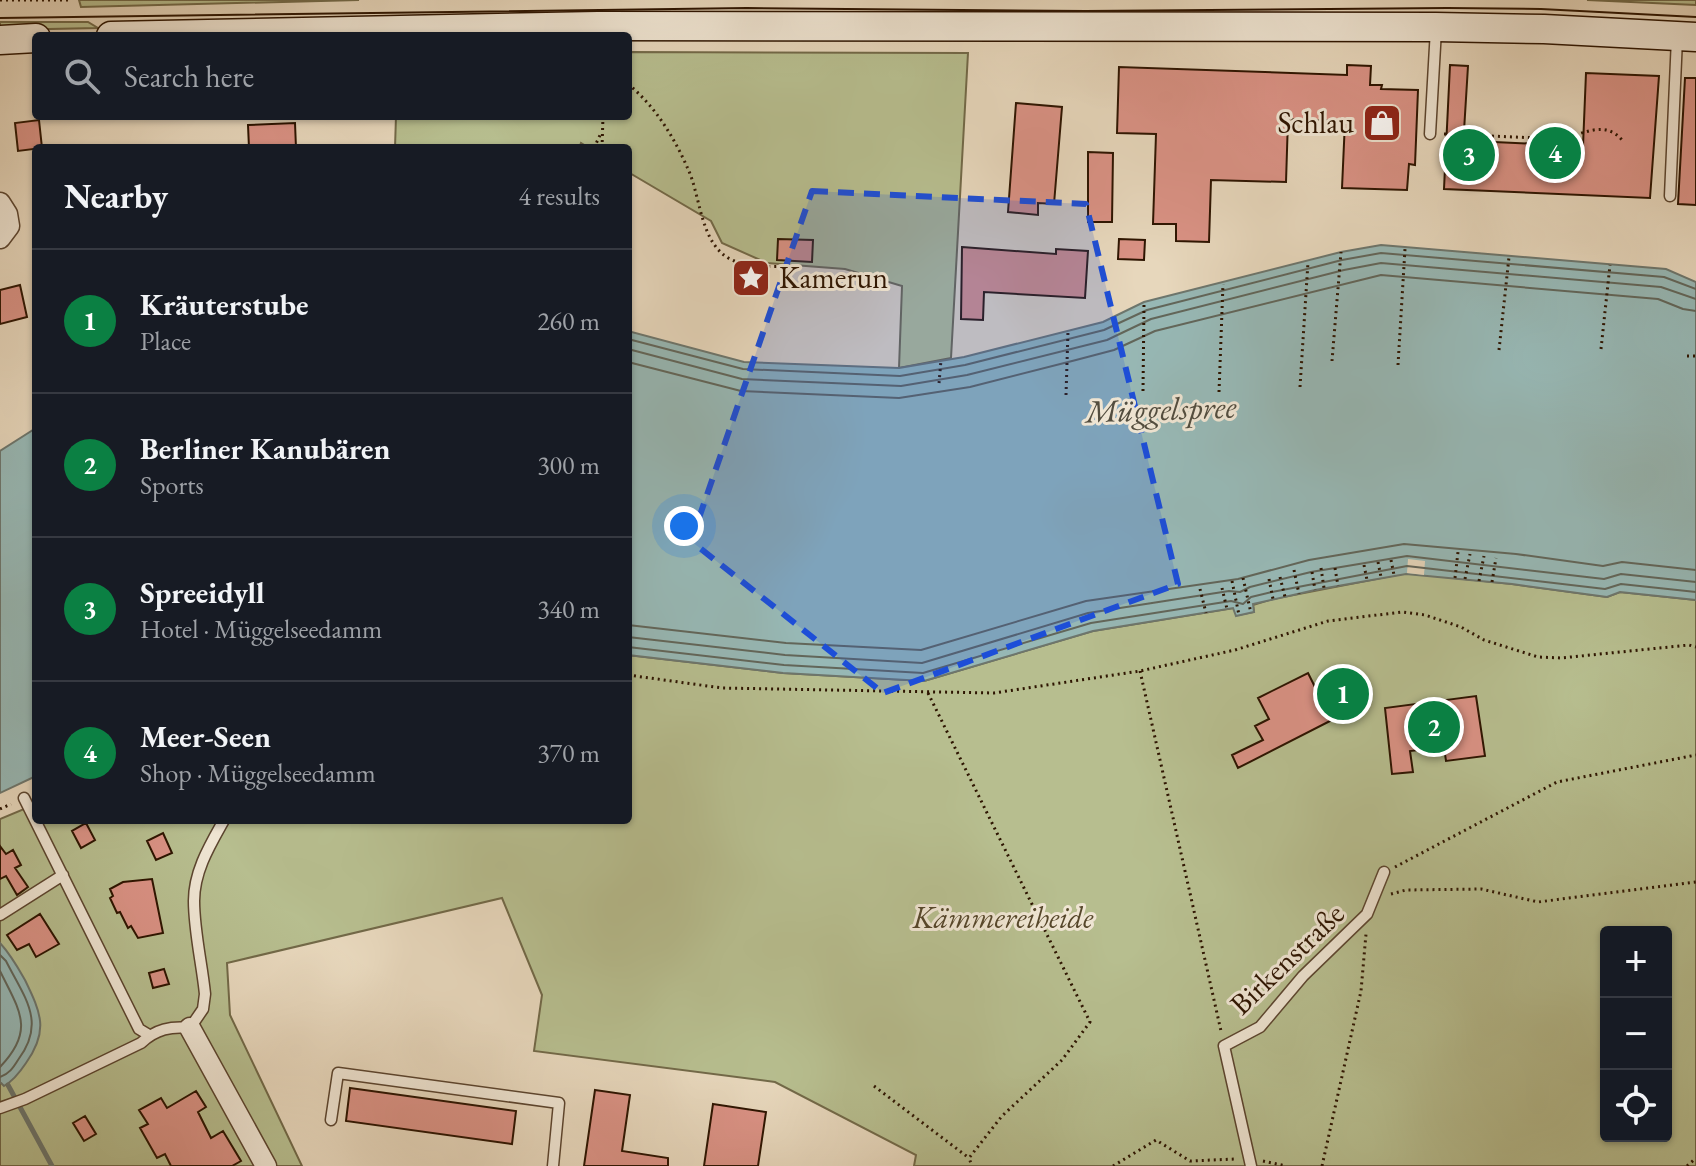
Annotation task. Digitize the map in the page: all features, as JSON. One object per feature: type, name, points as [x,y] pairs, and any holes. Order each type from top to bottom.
[{"type":"main road","points":[[306,32],[598,26],[1436,27],[1687,36]]},
{"type":"main road","points":[[0,40],[32,38]]},
{"type":"street","points":[[0,203],[7,214],[9,226],[0,238]]},
{"type":"street","points":[[190,1028],[266,1166]]},
{"type":"lane","points":[[1430,134],[1436,27]]},
{"type":"lane","points":[[1670,196],[1687,36]]},
{"type":"lane","points":[[24,798],[32,814]]},
{"type":"lane","points":[[37,824],[139,1029],[149,1035]]},
{"type":"lane","points":[[0,1108],[141,1043],[149,1035],[172,1026],[190,1028],[203,1009],[205,994],[194,901],[206,851],[222,824]]},
{"type":"lane","name":"Birkenstraße","points":[[1250,1162],[1224,1046],[1260,1027],[1303,976],[1367,914],[1384,872]]},
{"type":"lane","points":[[0,915],[63,875]]},
{"type":"lane","points":[[331,1120],[338,1073],[559,1103],[553,1166]]},
{"type":"path","points":[[0,0],[68,0]]},
{"type":"path","points":[[632,88],[651,106],[674,141],[689,171],[705,225],[715,246],[731,260],[753,266],[799,266]]},
{"type":"path","points":[[602,144],[603,120]]},
{"type":"path","points":[[1430,134],[1560,139],[1603,129],[1615,132],[1622,140]]},
{"type":"path","points":[[596,144],[602,130]]},
{"type":"path","points":[[1398,365],[1405,249]]},
{"type":"path","points":[[1332,361],[1341,252]]},
{"type":"path","points":[[1499,350],[1509,257]]},
{"type":"path","points":[[1300,387],[1308,262]]},
{"type":"path","points":[[1601,349],[1610,265]]},
{"type":"path","points":[[1219,392],[1223,284]]},
{"type":"path","points":[[1143,391],[1144,303]]},
{"type":"path","points":[[1066,395],[1068,331]]},
{"type":"path","points":[[1687,356],[1696,356]]},
{"type":"path","points":[[941,360],[936,383],[945,384]]},
{"type":"path","points":[[1455,578],[1458,552]]},
{"type":"path","points":[[1465,579],[1470,554]]},
{"type":"path","points":[[1479,581],[1484,556]]},
{"type":"path","points":[[1492,582],[1496,558]]},
{"type":"path","points":[[1391,560],[1394,575]]},
{"type":"path","points":[[1378,562],[1381,577]]},
{"type":"path","points":[[1364,565],[1367,580]]},
{"type":"path","points":[[1321,568],[1324,588]]},
{"type":"path","points":[[1335,568],[1338,586]]},
{"type":"path","points":[[1294,570],[1299,594]]},
{"type":"path","points":[[1312,572],[1315,590]]},
{"type":"path","points":[[1280,577],[1285,597]]},
{"type":"path","points":[[1243,578],[1251,613]]},
{"type":"path","points":[[1269,579],[1273,599]]},
{"type":"path","points":[[1232,581],[1239,615]]},
{"type":"path","points":[[1222,588],[1227,609]]},
{"type":"path","points":[[1200,589],[1206,613]]},
{"type":"path","points":[[632,676],[722,688],[994,693],[1140,671],[1235,650],[1328,621],[1402,612],[1425,615],[1461,627],[1484,640],[1538,657],[1561,658],[1689,645],[1696,647]]},
{"type":"path","points":[[1140,671],[1224,1046]]},
{"type":"path","points":[[928,693],[1090,1022],[1062,1060],[1002,1116],[969,1158]]},
{"type":"path","points":[[1384,872],[1557,782],[1696,755]]},
{"type":"path","points":[[1377,890],[1390,895],[1406,890],[1481,889],[1538,902],[1696,882]]},
{"type":"path","points":[[1322,1166],[1361,991],[1367,914]]},
{"type":"path","points":[[874,1086],[969,1158],[972,1166]]},
{"type":"path","points":[[1113,1166],[1156,1140],[1190,1161],[1286,1166]]},
{"type":"path","points":[[1687,1166],[1696,1158]]},
{"type":"highlighted area","points":[[812,191],[1086,204],[1178,584],[883,693],[691,541]]},
{"type":"green space","points":[[79,0],[359,0],[81,7]]},
{"type":"green space","points":[[1587,0],[1696,0],[1696,5]]},
{"type":"green space","points":[[0,22],[88,22],[98,28],[0,30]]},
{"type":"green space","points":[[632,52],[968,53],[951,358],[899,368],[902,286],[845,269],[767,263],[722,243],[711,221],[632,174],[632,144],[395,144],[396,120],[632,120]]},
{"type":"green space","name":"Kämmereiheide","points":[[1407,573],[1607,597],[1620,592],[1696,600],[1696,1166],[914,1166],[916,1155],[775,1082],[534,1051],[542,995],[502,898],[227,963],[230,1015],[302,1166],[0,1166],[0,819],[32,806],[32,824],[632,824],[632,655],[783,673],[924,681],[1093,631],[1234,608],[1239,615],[1254,612],[1253,605],[1273,599]]},
{"type":"water","name":"Müggelspree","points":[[1381,245],[1666,269],[1696,282],[1696,600],[1620,592],[1607,597],[1406,574],[1253,604],[1254,612],[1236,616],[1233,608],[1093,631],[924,681],[783,673],[632,655],[632,332],[744,362],[899,368],[964,357],[1103,322],[1144,302],[1341,252]]},
{"type":"water","points":[[32,431],[32,778],[0,793],[0,451]]},
{"type":"water","points":[[0,943],[25,980],[40,1022],[33,1052],[19,1073],[4,1086],[0,1082]]},
{"type":"pier","points":[[1408,559],[1425,561],[1424,575],[1407,573]]},
{"type":"building","points":[[1347,65],[1371,66],[1370,85],[1382,85],[1381,89],[1418,90],[1415,165],[1409,164],[1407,190],[1342,188],[1345,121],[1288,119],[1286,182],[1211,180],[1209,242],[1176,241],[1176,224],[1153,224],[1156,134],[1117,133],[1119,67],[1347,75]]},
{"type":"building","points":[[1450,65],[1468,66],[1464,131],[1474,131],[1473,141],[1583,146],[1586,73],[1659,76],[1650,198],[1444,189]]},
{"type":"building","points":[[1685,78],[1696,78],[1696,205],[1678,204]]},
{"type":"building","points":[[1016,103],[1062,107],[1054,204],[1038,203],[1038,215],[1008,212]]},
{"type":"building","points":[[39,120],[42,144],[32,144],[32,149],[18,151],[15,123]]},
{"type":"building","points":[[295,123],[296,144],[249,144],[248,125]]},
{"type":"building","points":[[1088,152],[1113,153],[1112,222],[1088,222]]},
{"type":"building","points":[[778,239],[813,240],[812,262],[777,260]]},
{"type":"building","points":[[1119,239],[1145,240],[1144,260],[1118,259]]},
{"type":"building","points":[[962,247],[1056,254],[1056,249],[1088,251],[1085,298],[984,292],[983,320],[961,319]]},
{"type":"building","points":[[20,285],[27,317],[0,324],[0,290]]},
{"type":"building","points":[[1308,673],[1316,689],[1345,682],[1349,703],[1332,707],[1336,715],[1332,720],[1238,768],[1232,755],[1263,740],[1255,726],[1269,719],[1258,698]]},
{"type":"building","points":[[1476,696],[1485,756],[1446,761],[1444,747],[1410,751],[1413,772],[1392,774],[1385,708]]},
{"type":"building","points":[[87,824],[95,840],[81,848],[72,831]]},
{"type":"building","points":[[163,833],[172,853],[156,860],[147,841]]},
{"type":"building","points":[[0,846],[6,854],[13,850],[21,865],[15,868],[28,887],[17,895],[6,876],[0,879]]},
{"type":"building","points":[[152,879],[163,933],[138,938],[131,926],[128,928],[120,912],[117,913],[110,898],[113,896],[110,889],[123,882]]},
{"type":"building","points":[[40,914],[59,944],[36,957],[29,944],[17,950],[7,935]]},
{"type":"building","points":[[164,969],[169,984],[153,988],[149,973]]},
{"type":"building","points":[[350,1088],[516,1111],[512,1144],[346,1121]]},
{"type":"building","points":[[595,1090],[630,1095],[622,1151],[668,1158],[668,1166],[584,1166]]},
{"type":"building","points":[[196,1091],[206,1107],[198,1112],[211,1138],[223,1131],[241,1161],[232,1166],[171,1166],[165,1154],[157,1158],[140,1128],[148,1124],[139,1110],[161,1098],[167,1108]]},
{"type":"building","points":[[713,1104],[766,1112],[758,1166],[704,1166]]},
{"type":"building","points":[[85,1116],[96,1134],[84,1141],[73,1123]]},
{"type":"waterway","points":[[8,1085],[52,1166]]},
{"type":"tram line","points":[[0,18],[747,8],[1086,11],[1447,8],[1696,17]]},
{"type":"place","name":"Schlau","points":[[1382,123]]},
{"type":"place","name":"Meer-Seen","points":[[1555,153]]},
{"type":"place","name":"Spreeidyll","points":[[1469,155]]},
{"type":"place","name":"Kamerun","points":[[751,278]]},
{"type":"place","name":"Kräuterstube","points":[[1343,694]]},
{"type":"place","name":"Berliner Kanubären","points":[[1434,727]]}]
